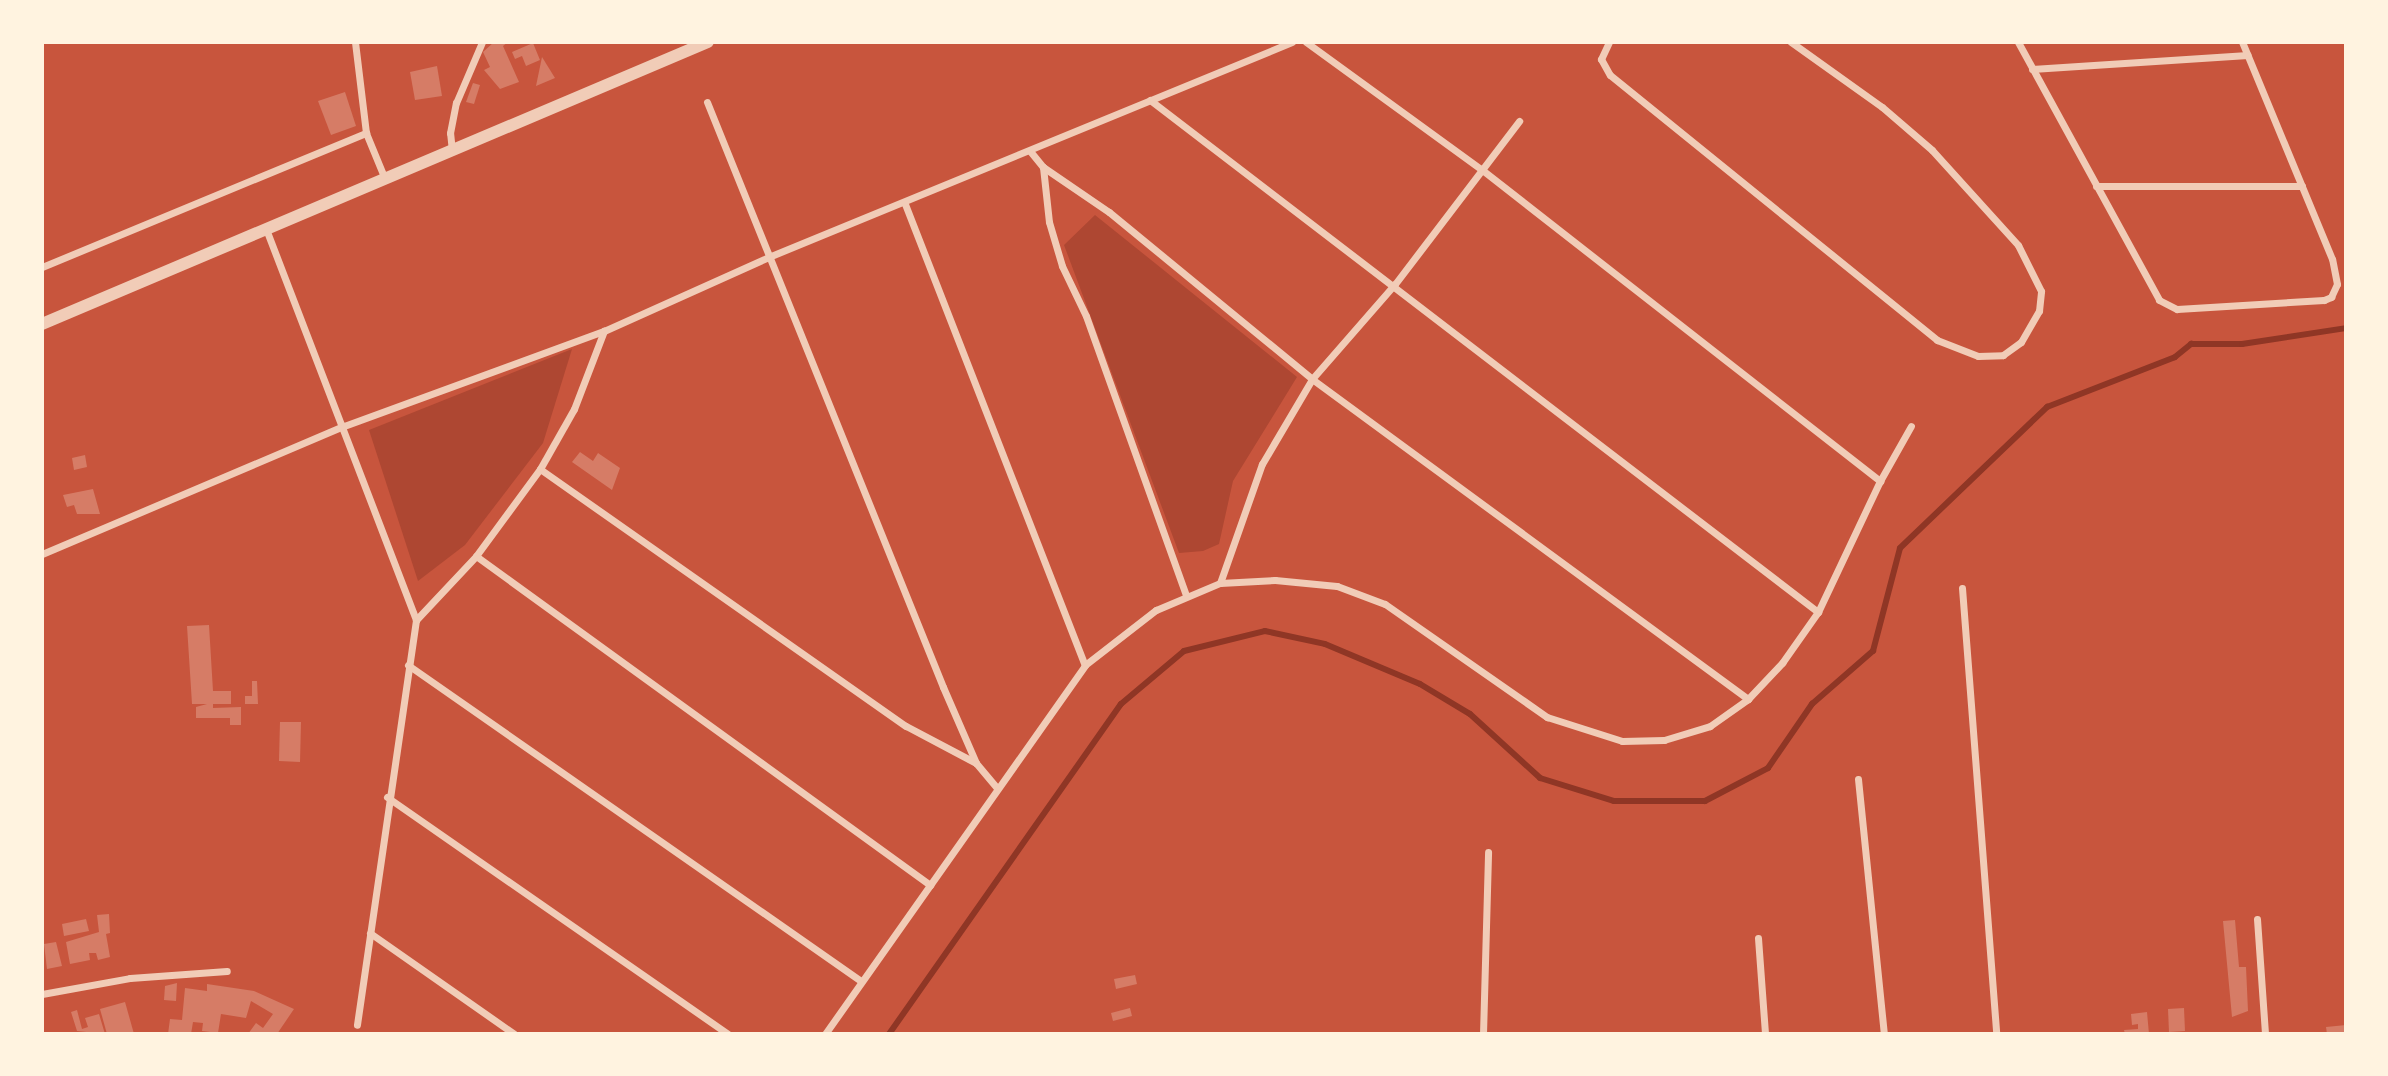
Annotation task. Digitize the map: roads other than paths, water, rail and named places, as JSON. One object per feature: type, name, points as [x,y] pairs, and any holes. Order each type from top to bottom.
[{"type":"street","points":[[355,42],[366,133],[385,179]]},
{"type":"street","points":[[452,151],[450,133],[456,103],[482,42]]},
{"type":"street","points":[[42,324],[708,42]]},
{"type":"street","points":[[42,554],[344,426],[604,331],[771,256],[905,204],[1292,42]]},
{"type":"street","points":[[1306,42],[1481,169],[1880,481]]},
{"type":"street","points":[[1604,44],[1601,59],[1609,75],[1937,340],[1978,356],[2003,355],[2021,342],[2041,300],[2036,274],[2018,245],[1932,150],[1882,107],[1791,42]]},
{"type":"street","points":[[2018,42],[2159,300],[2177,309],[2331,297],[2337,284],[2332,259],[2242,42]]},
{"type":"street","points":[[2032,69],[2248,55]]},
{"type":"street","points":[[1150,100],[1395,284],[1818,612]]},
{"type":"street","points":[[707,102],[976,763],[998,788]]},
{"type":"street","points":[[1220,583],[1262,464],[1312,379],[1395,284],[1519,121]]},
{"type":"street","points":[[42,267],[366,133]]},
{"type":"street","points":[[1030,150],[1044,167],[1109,212],[1312,379],[1748,699]]},
{"type":"street","points":[[1044,167],[1049,222],[1186,595]]},
{"type":"street","points":[[2096,186],[2302,186]]},
{"type":"street","points":[[905,204],[1085,665]]},
{"type":"street","points":[[265,228],[344,426],[416,620],[387,797],[357,1025]]},
{"type":"street","points":[[416,620],[476,556],[540,469],[573,409],[604,331]]},
{"type":"street","points":[[825,1034],[1085,665],[1122,633],[1186,595],[1220,583],[1275,580],[1337,586],[1385,604],[1547,717],[1622,741],[1664,740],[1710,726],[1748,699],[1782,663],[1818,612],[1880,481],[1911,426]]},
{"type":"street","points":[[540,469],[906,726],[976,763]]},
{"type":"street","points":[[476,556],[930,884]]},
{"type":"street","points":[[1962,588],[1996,1034]]},
{"type":"street","points":[[408,665],[861,981]]},
{"type":"street","points":[[1858,779],[1884,1034]]},
{"type":"street","points":[[387,797],[728,1034]]},
{"type":"street","points":[[1483,1034],[1488,852]]},
{"type":"street","points":[[2257,919],[2265,1034]]},
{"type":"street","points":[[370,933],[514,1034]]},
{"type":"street","points":[[1758,938],[1765,1034]]},
{"type":"street","points":[[42,994],[130,978],[227,971]]},
{"type":"waterway","points":[[889,1034],[1121,704],[1184,651],[1265,631],[1325,644],[1420,684],[1470,714],[1540,778],[1614,801],[1705,801],[1768,768],[1812,704],[1873,651],[1900,548],[2047,407],[2175,357],[2191,344],[2242,344],[2346,328]]}]
